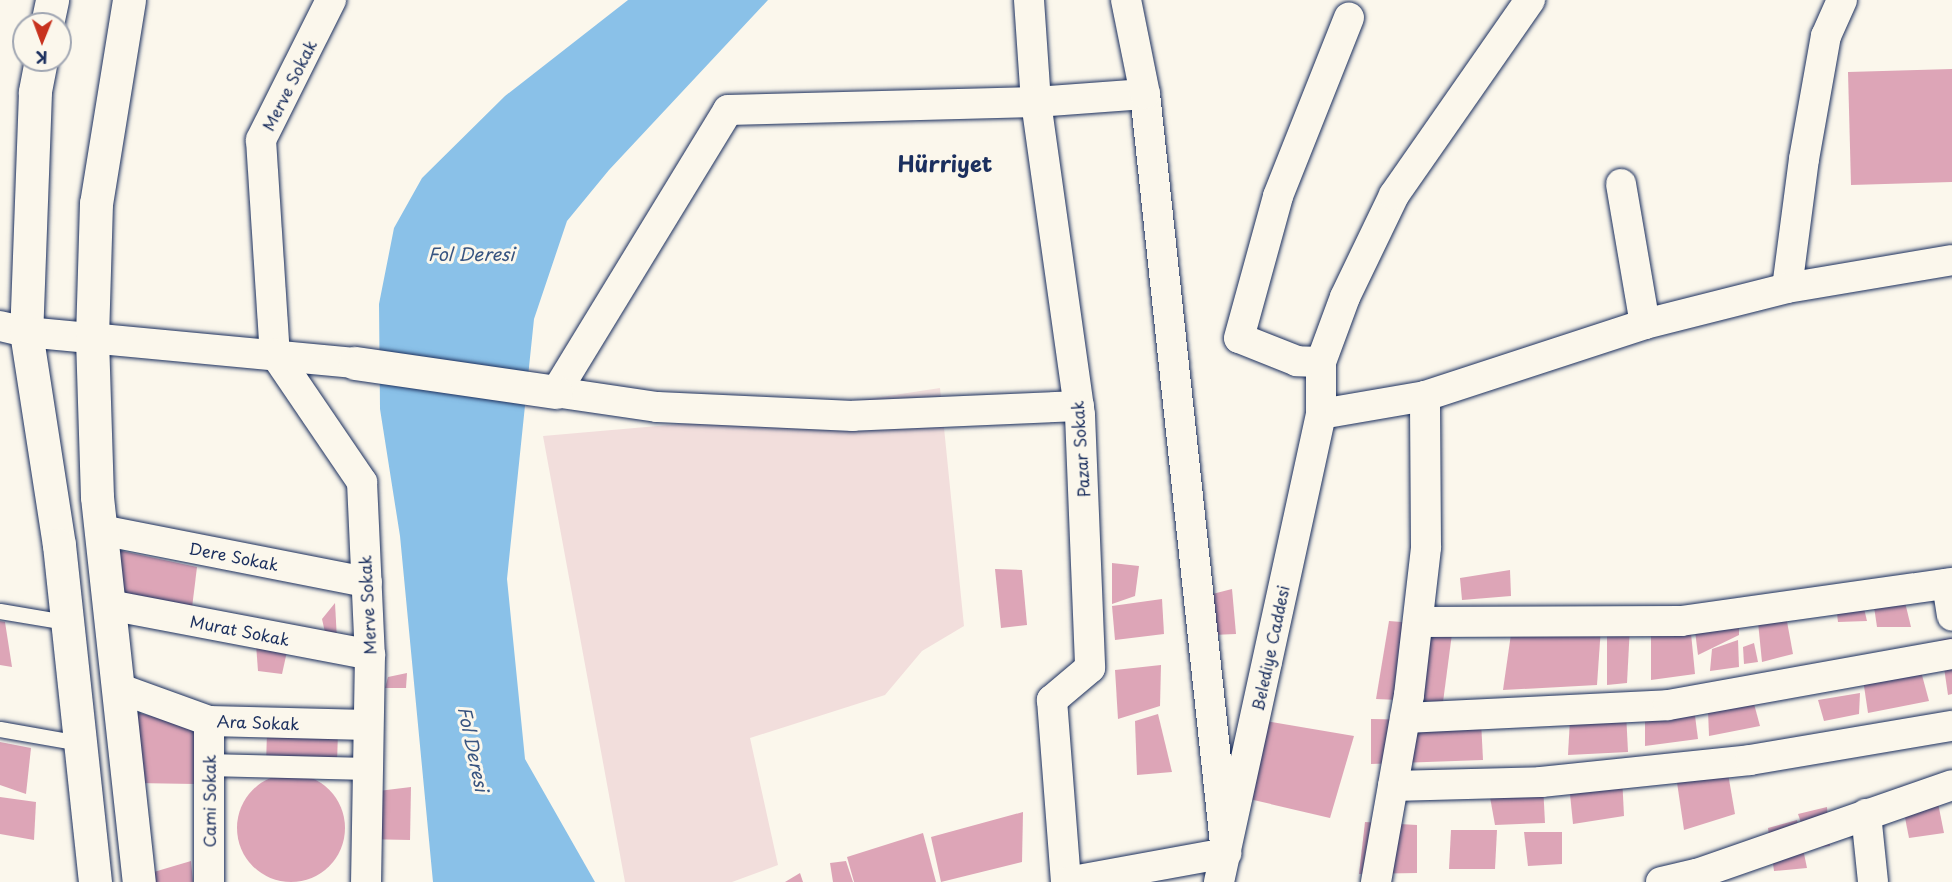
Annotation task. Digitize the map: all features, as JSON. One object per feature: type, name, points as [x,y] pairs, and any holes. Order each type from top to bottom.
[{"type":"main road","points":[[129,0],[96,203],[92,338],[101,530],[139,882]]},
{"type":"main road","points":[[39,72],[13,329],[66,622],[95,882]]},
{"type":"main road","points":[[355,363],[556,392]]},
{"type":"street","name":"Merve Sokak","points":[[332,0],[261,140],[275,354],[362,482],[370,655],[366,882]]},
{"type":"street","name":"Pazar Sokak","points":[[1029,0],[1036,102],[1079,406],[1090,668],[1052,700],[1067,882]]},
{"type":"street","points":[[1067,882],[1226,853],[1145,94],[1126,0]]},
{"type":"street","points":[[1349,18],[1278,196],[1239,338],[1297,361],[1321,362],[1345,297],[1394,195],[1530,0]]},
{"type":"street","points":[[1787,288],[1804,159],[1826,36],[1842,0]]},
{"type":"street","points":[[1079,406],[853,416],[657,407],[556,392],[728,110],[1036,102],[1145,94]]},
{"type":"street","points":[[1622,184],[1644,324]]},
{"type":"street","points":[[1321,414],[1425,396],[1644,324],[1787,288],[1952,260]]},
{"type":"street","points":[[13,329],[355,363]]},
{"type":"street","name":"Belediye Caddesi","points":[[1219,882],[1321,414],[1321,362]]},
{"type":"street","points":[[1376,882],[1405,718],[1426,547],[1425,396]]},
{"type":"street","name":"Dere Sokak","points":[[101,530],[367,582]]},
{"type":"street","points":[[1418,622],[1681,621],[1949,583],[1952,615]]},
{"type":"street","name":"Murat Sokak","points":[[109,604],[370,655]]},
{"type":"street","points":[[1405,718],[1668,705],[1952,654]]},
{"type":"street","name":"Ara Sokak","points":[[118,688],[209,721],[369,725]]},
{"type":"street","name":"Cami Sokak","points":[[209,721],[209,882]]},
{"type":"street","points":[[1393,786],[1541,782],[1750,760],[1952,726]]},
{"type":"street","points":[[208,765],[368,769]]},
{"type":"street","points":[[1661,882],[1697,874],[1952,785]]},
{"type":"street","points":[[1866,814],[1873,882]]},
{"type":"lane","points":[[0,611],[66,622]]},
{"type":"lane","points":[[0,729],[79,743]]},
{"type":"shaded area","points":[[940,388],[964,626],[922,651],[885,695],[750,738],[778,865],[732,882],[625,882],[543,436],[738,419]]},
{"type":"water","name":"Fol Deresi","points":[[628,0],[768,0],[609,170],[567,221],[534,319],[507,579],[525,759],[595,882],[433,882],[400,536],[380,409],[379,304],[394,228],[422,178],[505,96]]},
{"type":"building","points":[[1952,69],[1952,182],[1851,185],[1848,72]]},
{"type":"building","points":[[108,548],[197,567],[191,616],[112,600]]},
{"type":"building","points":[[1112,563],[1139,566],[1135,596],[1112,604]]},
{"type":"building","points":[[995,569],[1022,570],[1027,625],[1001,628]]},
{"type":"building","points":[[1510,570],[1511,596],[1462,600],[1460,578]]},
{"type":"building","points":[[1232,589],[1236,634],[1188,636],[1189,600]]},
{"type":"building","points":[[1903,594],[1911,627],[1877,627],[1873,600]]},
{"type":"building","points":[[1739,598],[1739,635],[1698,655],[1692,607]]},
{"type":"building","points":[[1162,599],[1164,634],[1115,640],[1112,606]]},
{"type":"building","points":[[1862,600],[1867,621],[1838,622],[1836,605]]},
{"type":"building","points":[[335,603],[337,640],[327,641],[322,619]]},
{"type":"building","points":[[1689,613],[1695,674],[1651,680],[1651,619]]},
{"type":"building","points":[[1786,616],[1793,654],[1762,662],[1758,622]]},
{"type":"building","points":[[0,621],[5,622],[12,667],[0,665]]},
{"type":"building","points":[[1389,621],[1453,626],[1443,702],[1376,699]]},
{"type":"building","points":[[1630,626],[1627,683],[1607,685],[1607,631]]},
{"type":"building","points":[[1512,627],[1601,627],[1597,685],[1503,690]]},
{"type":"building","points":[[1952,638],[1952,694],[1948,695],[1940,640]]},
{"type":"building","points":[[1738,640],[1739,667],[1710,671],[1712,649]]},
{"type":"building","points":[[1754,643],[1758,662],[1744,664],[1743,647]]},
{"type":"building","points":[[256,644],[288,647],[282,674],[258,671]]},
{"type":"building","points":[[1916,653],[1929,701],[1868,713],[1860,659]]},
{"type":"building","points":[[1161,665],[1160,706],[1118,719],[1115,670]]},
{"type":"building","points":[[407,673],[406,688],[385,688],[388,677]]},
{"type":"building","points":[[1860,693],[1859,714],[1824,721],[1818,700]]},
{"type":"building","points":[[1753,700],[1760,726],[1709,736],[1708,710]]},
{"type":"building","points":[[1694,708],[1698,739],[1645,746],[1645,712]]},
{"type":"building","points":[[125,710],[196,726],[195,784],[135,783]]},
{"type":"building","points":[[1626,712],[1628,752],[1568,755],[1570,719]]},
{"type":"building","points":[[1158,714],[1172,772],[1137,775],[1135,721]]},
{"type":"building","points":[[1371,719],[1481,721],[1483,760],[1371,764]]},
{"type":"building","points":[[1260,720],[1354,736],[1330,818],[1245,798]]},
{"type":"building","points":[[338,732],[337,763],[266,764],[267,733]]},
{"type":"building","points":[[0,742],[31,748],[26,794],[0,785]]},
{"type":"building","points":[[1725,756],[1735,814],[1684,830],[1674,762]]},
{"type":"building","points":[[291,774],[312,778],[329,790],[341,807],[345,828],[341,849],[329,866],[312,878],[291,882],[270,878],[253,866],[241,849],[237,828],[241,807],[253,790],[270,778]]},
{"type":"building","points":[[1622,776],[1624,816],[1573,824],[1569,784]]},
{"type":"building","points":[[1934,783],[1944,833],[1909,838],[1899,787]]},
{"type":"building","points":[[1543,785],[1545,823],[1495,825],[1488,786]]},
{"type":"building","points":[[411,787],[410,840],[363,839],[362,793]]},
{"type":"building","points":[[0,797],[36,802],[34,840],[0,834]]},
{"type":"building","points":[[1827,807],[1830,846],[1810,848],[1798,814]]},
{"type":"building","points":[[1023,812],[1022,862],[941,882],[931,837]]},
{"type":"building","points":[[1797,820],[1807,868],[1774,871],[1768,828]]},
{"type":"building","points":[[1365,822],[1417,825],[1417,873],[1359,874]]},
{"type":"building","points":[[1451,830],[1497,830],[1495,869],[1449,869]]},
{"type":"building","points":[[1524,832],[1562,832],[1562,864],[1528,866]]},
{"type":"building","points":[[923,833],[936,882],[854,882],[847,857]]},
{"type":"building","points":[[191,861],[193,882],[149,882],[147,874]]},
{"type":"building","points":[[846,861],[853,882],[833,882],[830,863]]},
{"type":"building","points":[[800,873],[803,882],[785,882]]},
{"type":"district","name":"Hürriyet","points":[[945,163]]}]
